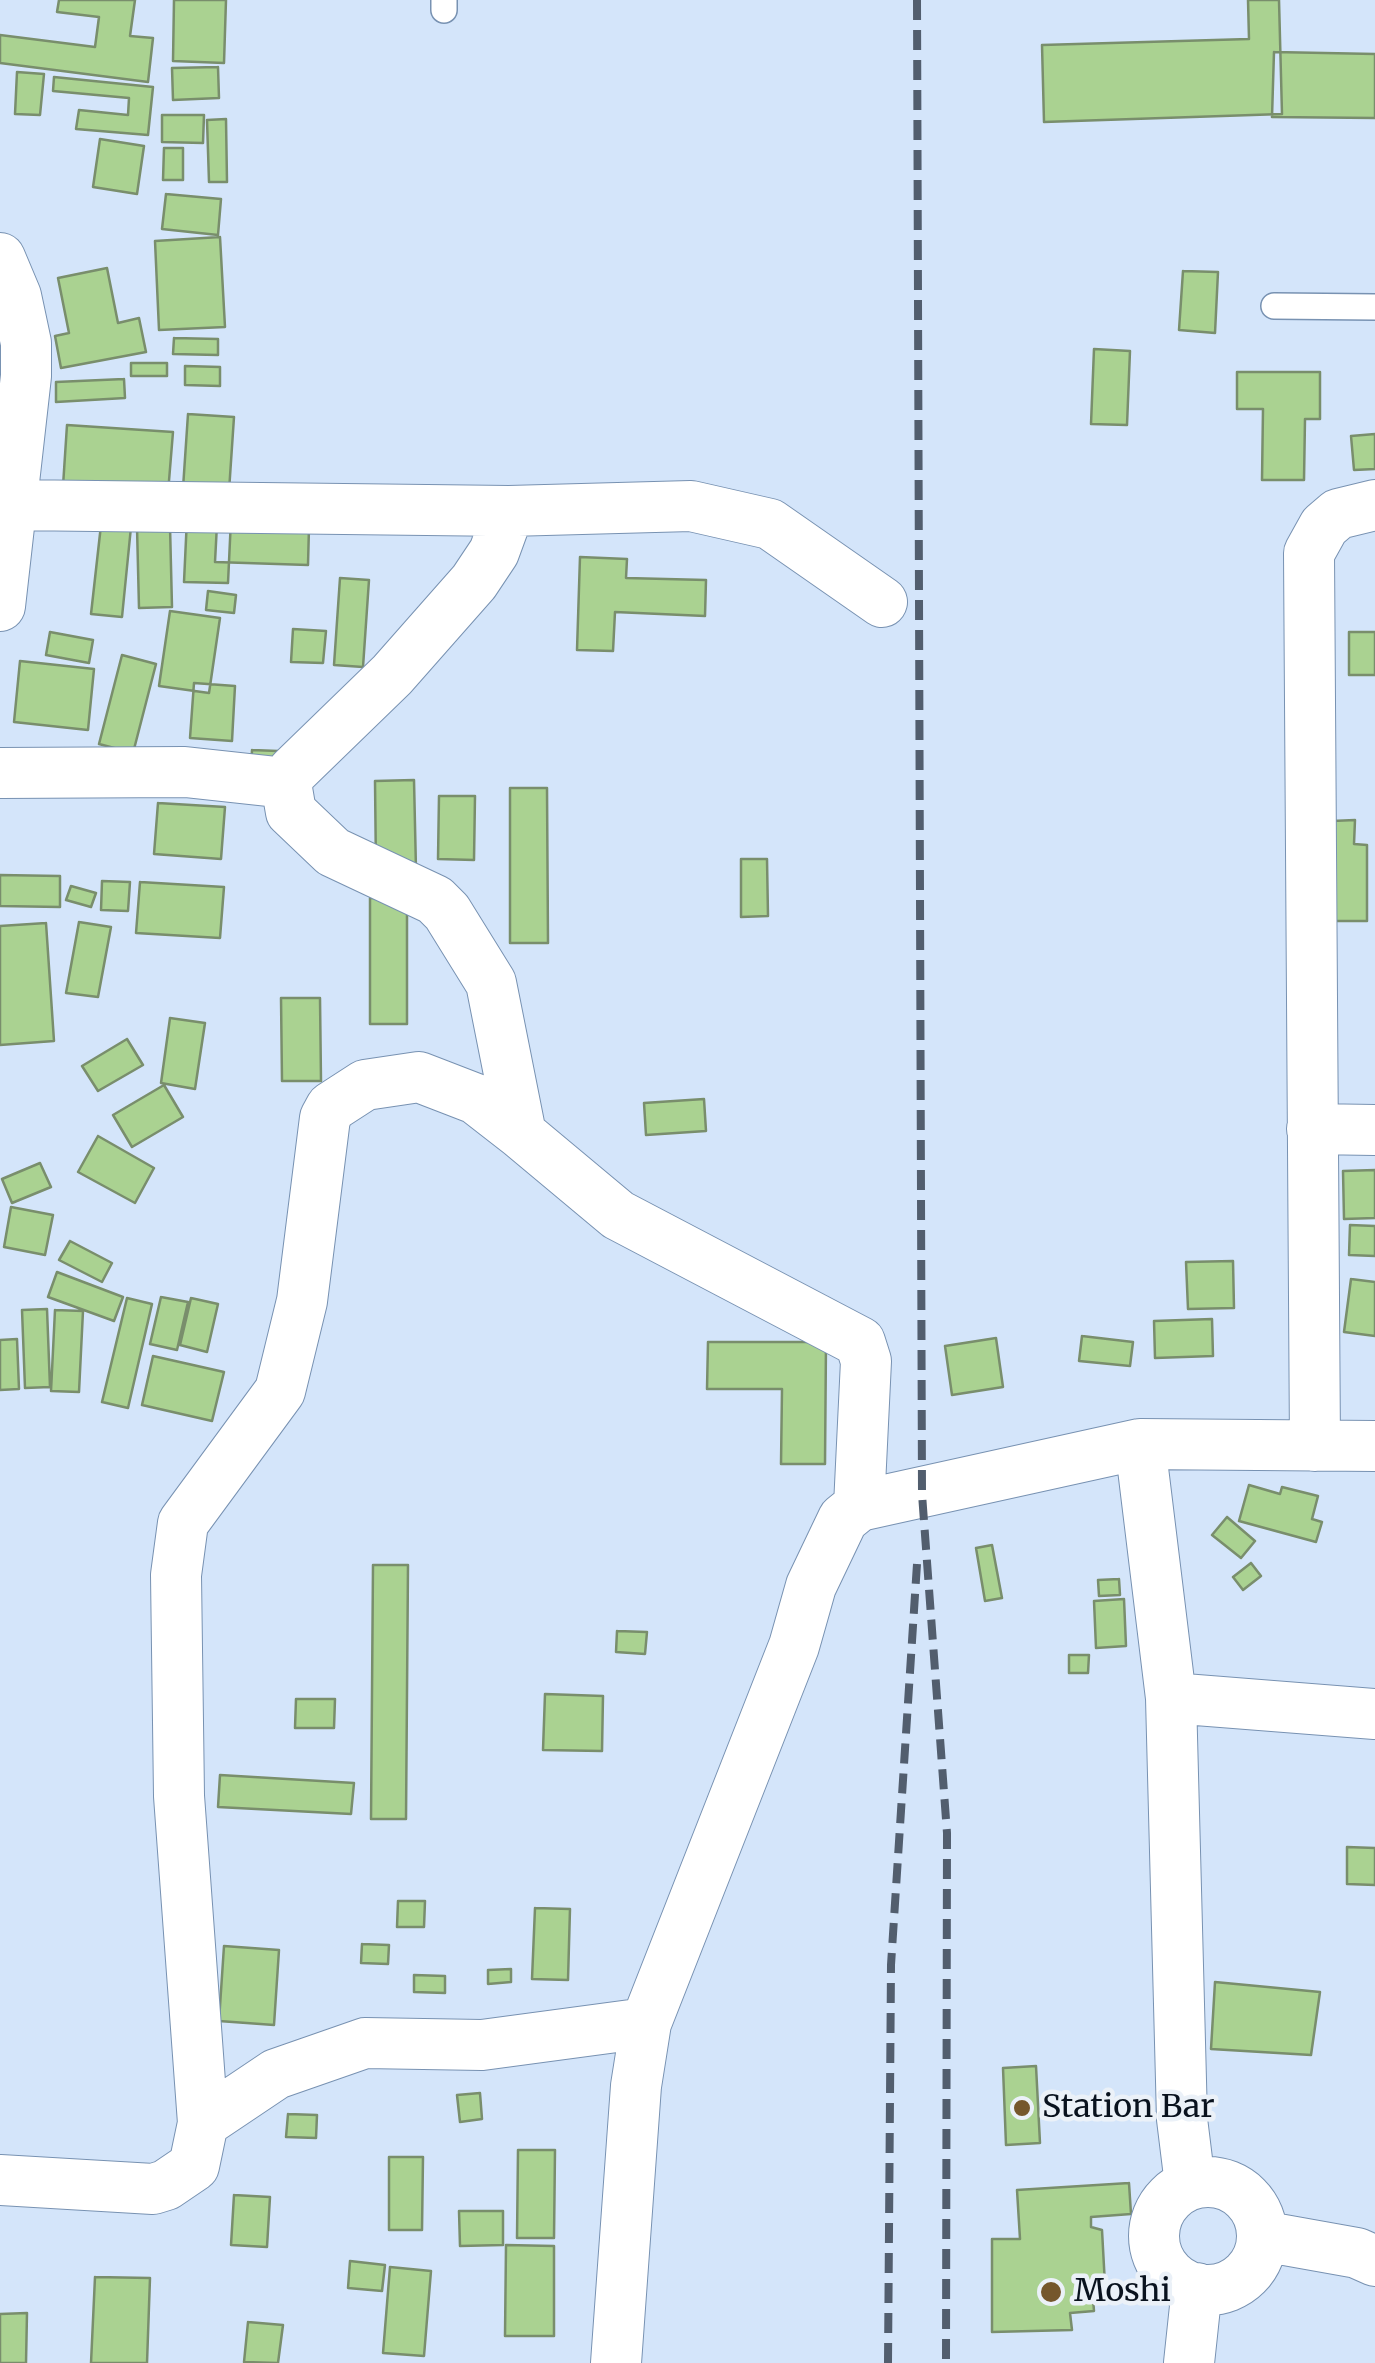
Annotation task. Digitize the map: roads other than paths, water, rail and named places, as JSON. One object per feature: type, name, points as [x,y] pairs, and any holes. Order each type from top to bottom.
[{"type":"street","points":[[0,258],[16,296],[26,342],[13,505],[0,606]]},
{"type":"street","points":[[13,505],[509,512],[691,506],[770,524],[882,602]]},
{"type":"street","points":[[1315,1446],[1309,553],[1324,526],[1338,514],[1375,505]]},
{"type":"street","points":[[286,783],[474,582],[494,552],[509,512]]},
{"type":"street","points":[[0,773],[185,772],[286,783]]},
{"type":"street","points":[[286,783],[290,812],[318,840],[362,869],[436,900],[447,912],[491,983],[521,1134]]},
{"type":"street","points":[[0,2180],[153,2188],[166,2185],[194,2166],[203,2123],[179,1796],[176,1574],[183,1523],[280,1391],[302,1302],[325,1118],[331,1107],[365,1085],[419,1077],[476,1099],[618,1214],[860,1342],[866,1361],[859,1506]]},
{"type":"street","points":[[1312,1129],[1375,1130]]},
{"type":"street","points":[[1140,1444],[1171,1698],[1182,2120],[1190,2184]]},
{"type":"street","points":[[616,2363],[636,2086],[646,2023],[794,1646],[830,1538],[859,1506],[1140,1444],[1375,1446]]},
{"type":"street","points":[[1171,1698],[1375,1714]]},
{"type":"street","points":[[203,2123],[276,2074],[365,2043],[408,2040],[482,2045],[646,2023]]},
{"type":"street","points":[[1190,2184],[1224,2184],[1240,2191],[1259,2218],[1262,2236],[1253,2266],[1242,2278],[1228,2286],[1197,2288],[1167,2272],[1153,2240],[1162,2206],[1190,2184]]},
{"type":"street","points":[[1262,2236],[1357,2253],[1375,2261]]},
{"type":"street","points":[[1189,2363],[1197,2288]]},
{"type":"lane","points":[[1274,306],[1375,307]]},
{"type":"railway","points":[[917,0],[922,1494],[947,1833],[946,2363]]},
{"type":"railway","points":[[888,2363],[891,1965],[917,1564]]},
{"type":"place","name":"Station Bar","points":[[1022,2108]]},
{"type":"place","name":"Moshi","points":[[1051,2292]]}]
